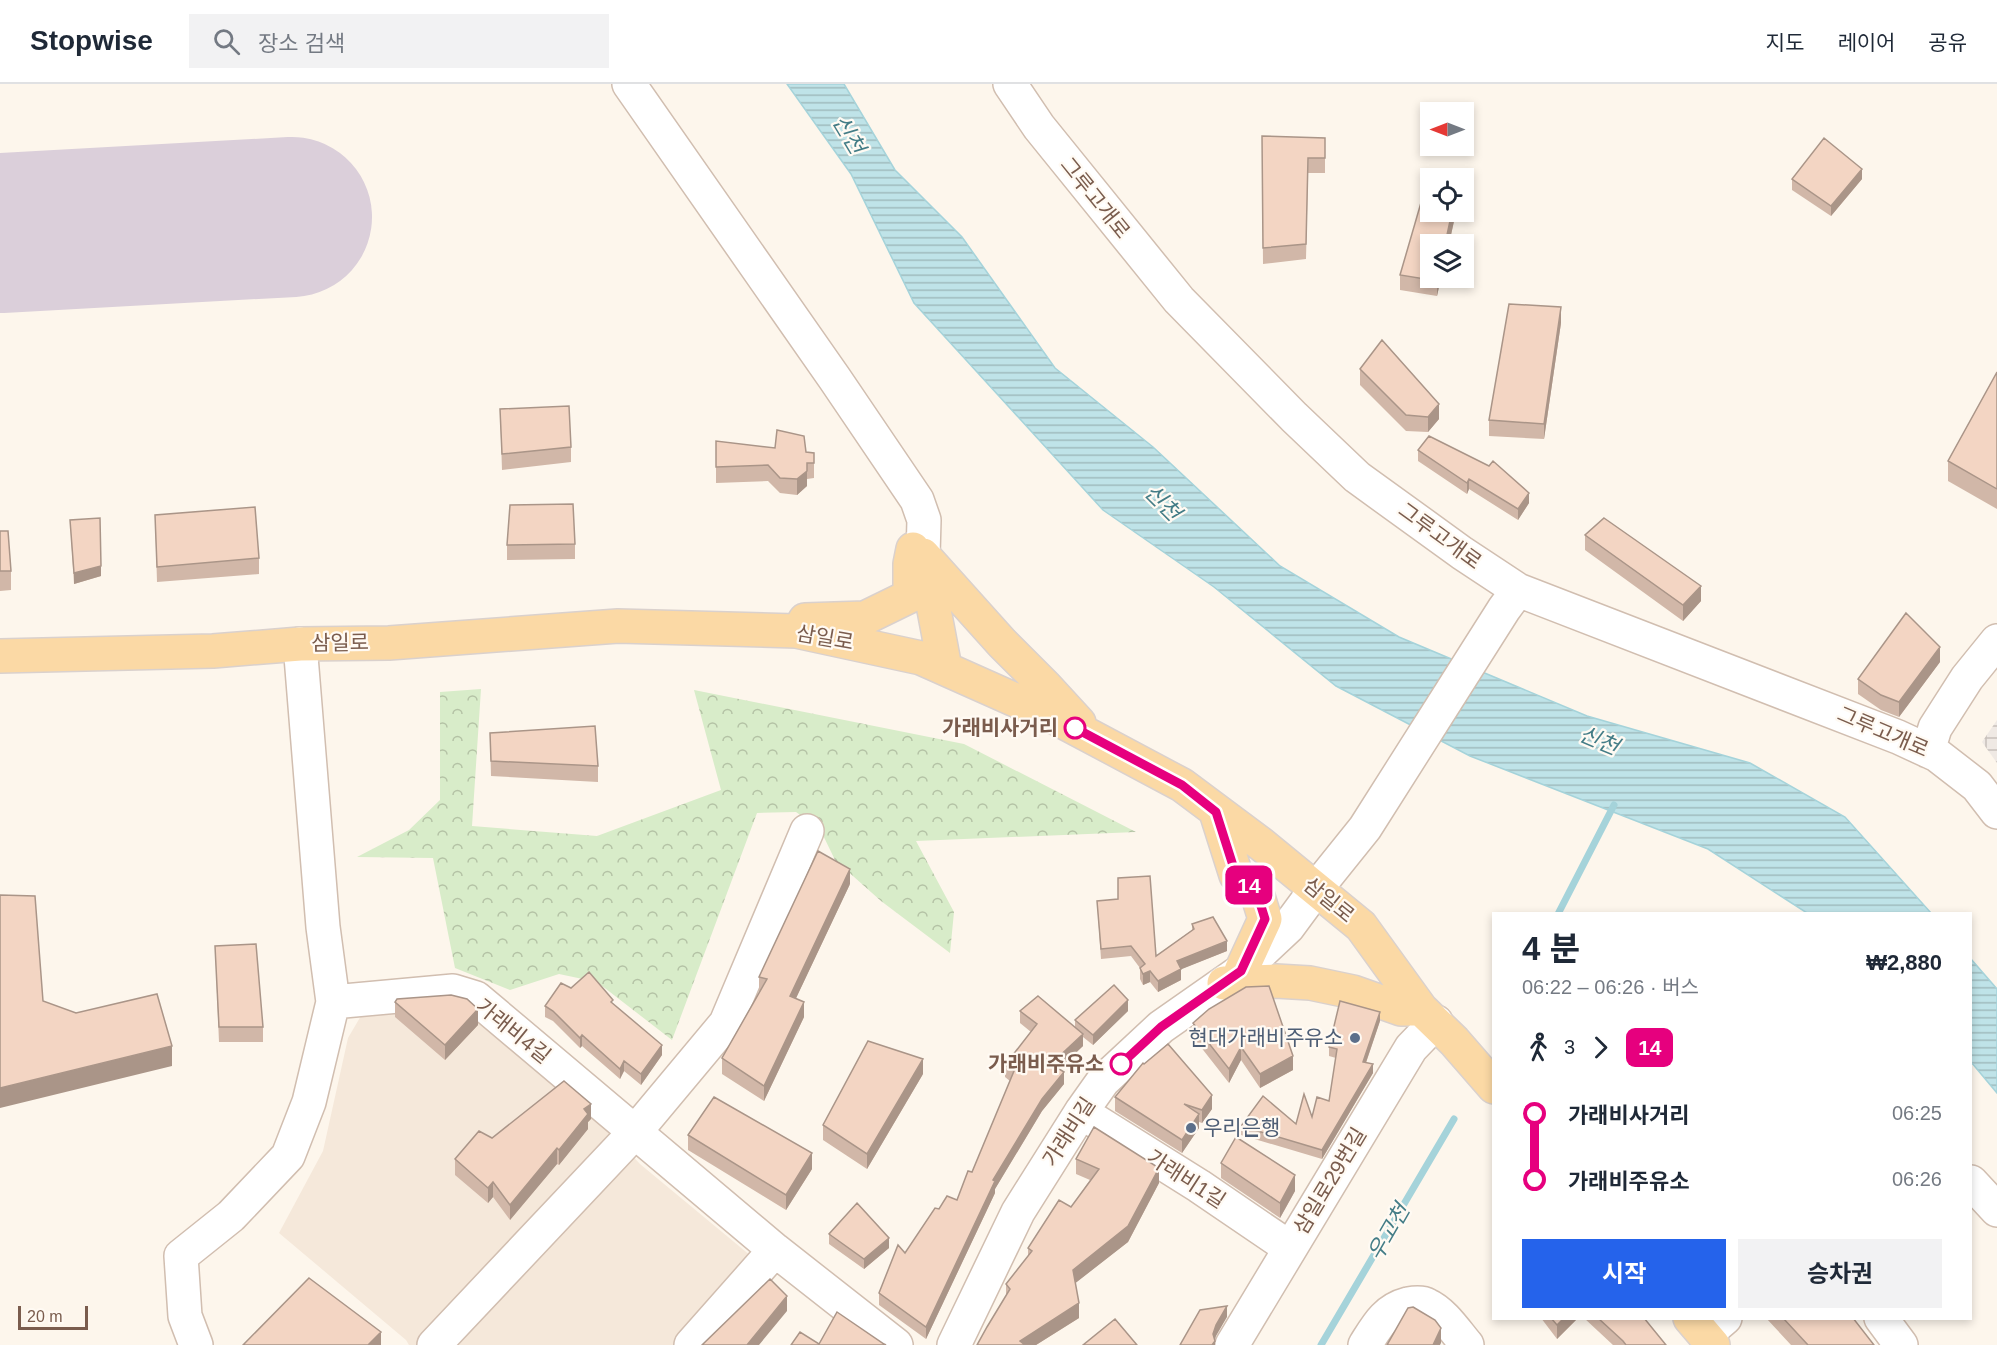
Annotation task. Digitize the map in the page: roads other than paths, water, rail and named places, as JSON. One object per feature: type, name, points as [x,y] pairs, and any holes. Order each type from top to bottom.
[{"type":"main road","points":[[731,628],[823,618],[865,618],[910,596],[910,564],[918,552]]},
{"type":"main road","points":[[918,552],[945,668]]},
{"type":"main road","points":[[918,552],[1092,737]]},
{"type":"main road","name":"삼일로","points":[[0,656],[213,651],[300,644],[389,643],[618,626],[796,631],[921,658],[1058,719],[1182,785],[1261,844],[1361,927],[1428,1016],[1492,1086]]},
{"type":"main road","points":[[1216,812],[1236,875],[1256,890],[1265,919],[1232,977],[1310,983],[1353,992],[1428,1016]]},
{"type":"street","points":[[629,84],[917,500],[924,520],[918,552]]},
{"type":"street","name":"그루고개로","points":[[1010,84],[1039,127],[1179,300],[1294,417],[1357,477],[1462,553],[1511,599],[1772,687],[1898,737],[1937,755],[1977,786],[1997,812]]},
{"type":"street","name":"가래비길","points":[[954,1345],[1018,1212],[1103,1081],[1161,1027],[1232,977],[1288,927],[1365,828],[1511,599]]},
{"type":"street","points":[[1928,751],[1935,728],[1967,678],[1997,640]]},
{"type":"street","points":[[196,1345],[185,1316],[181,1256],[231,1216],[288,1156],[309,1102],[333,1002],[323,927],[300,644]]},
{"type":"street","points":[[434,1345],[635,1132],[726,1023],[807,831]]},
{"type":"street","name":"가래비4길","points":[[333,1002],[453,991],[476,998],[775,1250],[896,1345]]},
{"type":"street","name":"삼일로29번길","points":[[1232,1345],[1428,1016]]},
{"type":"street","name":"가래비1길","points":[[1081,1112],[1199,1186],[1290,1248]]},
{"type":"street","points":[[1972,1183],[1997,1210]]},
{"type":"street","points":[[691,1345],[775,1250]]},
{"type":"street","points":[[1365,1345],[1386,1314],[1399,1306],[1413,1303],[1425,1304],[1437,1311],[1467,1345]]},
{"type":"street","points":[[1882,1320],[1901,1345]]},
{"type":"water","name":"신천","points":[[787,84],[844,84],[895,170],[962,237],[1055,368],[1153,447],[1280,566],[1399,637],[1587,716],[1750,763],[1845,817],[1930,912],[1805,912],[1708,849],[1470,756],[1336,686],[1214,587],[1103,510],[914,303],[851,174]]},
{"type":"water","points":[[1972,960],[1997,989],[1997,1093],[1972,1063]]},
{"type":"waterway","name":"우고천","points":[[1559,912],[1614,805]]},
{"type":"waterway","name":"우고천","points":[[1321,1345],[1454,1119]]},
{"type":"place","name":"가래비사거리","points":[[1075,728]]},
{"type":"place","name":"현대가래비주유소","points":[[1355,1038]]},
{"type":"place","name":"가래비주유소","points":[[1121,1064]]},
{"type":"place","name":"우리은행","points":[[1191,1128]]}]
